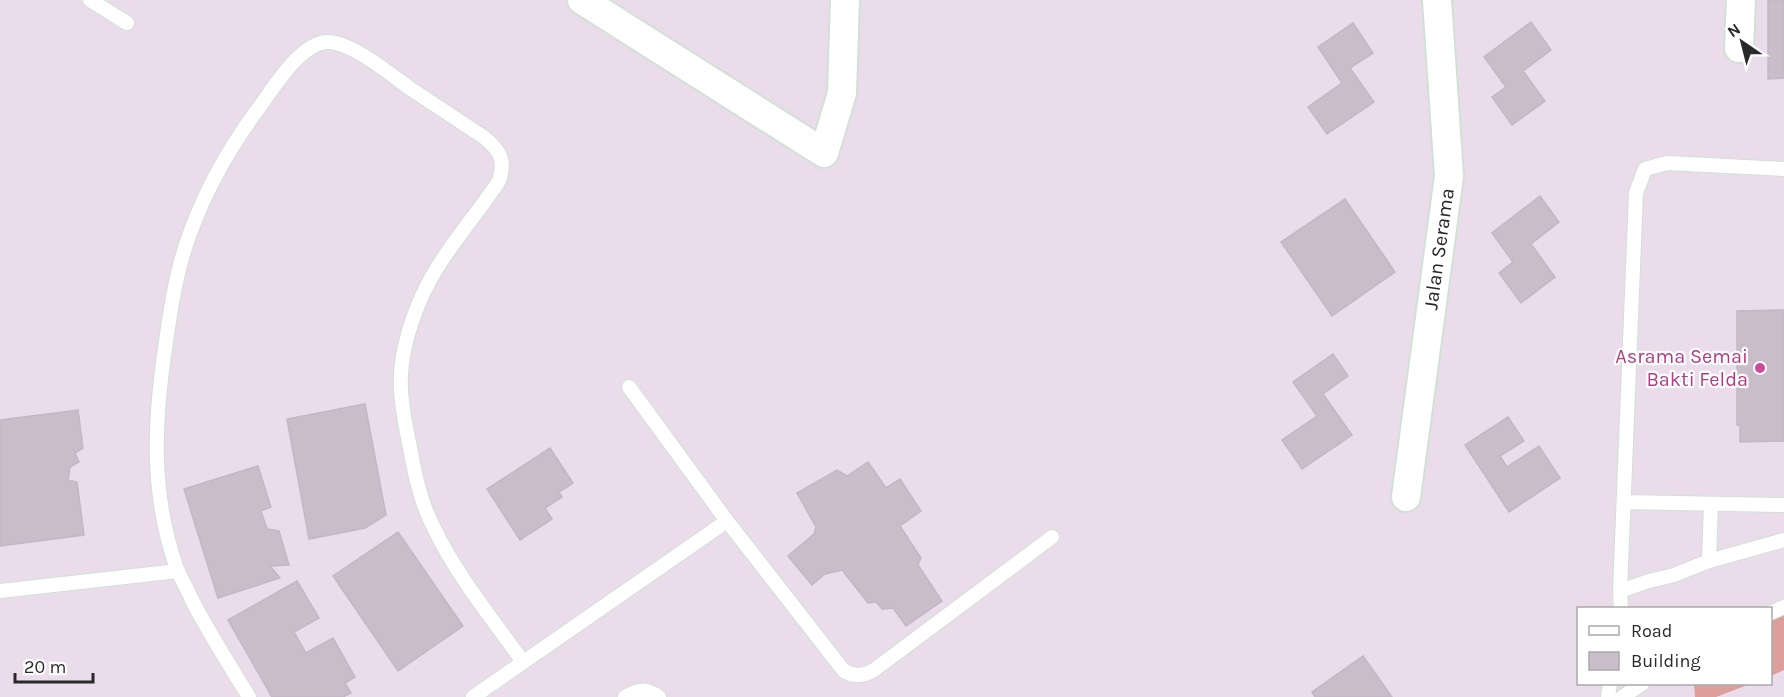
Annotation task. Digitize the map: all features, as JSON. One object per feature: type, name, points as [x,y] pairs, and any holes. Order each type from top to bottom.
[{"type":"street","points":[[582,0],[824,153],[842,93],[845,0]]},
{"type":"street","name":"Jalan Serama","points":[[1406,497],[1449,176],[1437,0]]},
{"type":"street","points":[[1739,48],[1741,0]]},
{"type":"lane","points":[[90,0],[127,23]]},
{"type":"lane","points":[[249,697],[215,642],[178,571],[167,536],[159,500],[156,437],[161,376],[170,314],[184,252],[202,204],[225,156],[256,112],[289,68],[310,47],[320,42],[330,42],[358,53],[485,138],[495,147],[502,159],[503,169],[499,181],[458,237],[422,296],[407,337],[401,388],[404,419],[416,482],[432,524],[458,570],[523,662]]},
{"type":"lane","points":[[1621,607],[1636,193],[1645,169],[1666,163],[1784,169]]},
{"type":"lane","points":[[629,387],[727,521],[844,671],[850,675],[859,676],[874,670],[1052,537]]},
{"type":"lane","points":[[1624,502],[1784,505]]},
{"type":"lane","points":[[1709,561],[1711,504]]},
{"type":"lane","points":[[473,697],[727,521]]},
{"type":"lane","points":[[1620,591],[1674,575],[1709,561],[1784,540]]},
{"type":"lane","points":[[0,591],[178,571]]},
{"type":"lane","points":[[1622,697],[1640,685]]},
{"type":"lane","points":[[625,697],[644,690],[659,697]]},
{"type":"shaded area","points":[[1784,606],[1784,670],[1772,676],[1772,611]]},
{"type":"shaded area","points":[[1694,685],[1747,685],[1716,697],[1695,697]]},
{"type":"building","points":[[1768,0],[1784,0],[1784,78],[1768,79]]},
{"type":"building","points":[[1531,22],[1551,50],[1523,71],[1545,101],[1512,125],[1492,97],[1506,87],[1484,57]]},
{"type":"building","points":[[1353,23],[1373,53],[1350,68],[1374,102],[1327,134],[1308,107],[1342,83],[1318,47]]},
{"type":"building","points":[[1540,196],[1559,222],[1531,244],[1555,277],[1521,303],[1499,273],[1513,262],[1492,233]]},
{"type":"building","points":[[1345,199],[1395,272],[1332,316],[1281,242]]},
{"type":"building","name":"Asrama Semai Bakti Felda","points":[[1784,310],[1784,441],[1740,442],[1740,425],[1737,425],[1737,311]]},
{"type":"building","points":[[1333,354],[1348,376],[1323,394],[1352,435],[1302,469],[1282,440],[1317,416],[1293,382]]},
{"type":"building","points":[[365,404],[386,515],[365,528],[309,539],[287,419]]},
{"type":"building","points":[[78,410],[83,448],[75,453],[79,462],[70,467],[68,480],[77,482],[84,535],[0,546],[0,420]]},
{"type":"building","points":[[1508,417],[1524,441],[1500,456],[1507,467],[1539,446],[1560,478],[1509,512],[1465,445]]},
{"type":"building","points":[[550,448],[573,483],[559,492],[562,497],[545,508],[552,519],[520,540],[487,489]]},
{"type":"building","points":[[868,462],[886,488],[900,479],[921,511],[900,526],[921,558],[918,565],[942,601],[906,626],[893,608],[882,609],[876,602],[868,603],[842,570],[825,574],[812,585],[788,556],[814,534],[816,527],[797,493],[837,470],[847,476]]},
{"type":"building","points":[[258,466],[271,507],[261,511],[267,529],[279,531],[289,565],[270,566],[280,578],[218,598],[184,489]]},
{"type":"building","points":[[398,532],[463,626],[398,671],[333,576]]},
{"type":"building","points":[[297,581],[319,618],[294,632],[306,653],[333,638],[355,677],[345,683],[351,693],[343,697],[272,697],[228,620]]},
{"type":"building","points":[[1363,656],[1392,697],[1315,697],[1312,692]]},
{"type":"place","name":"Asrama Semai Bakti Felda","points":[[1760,368]]}]
